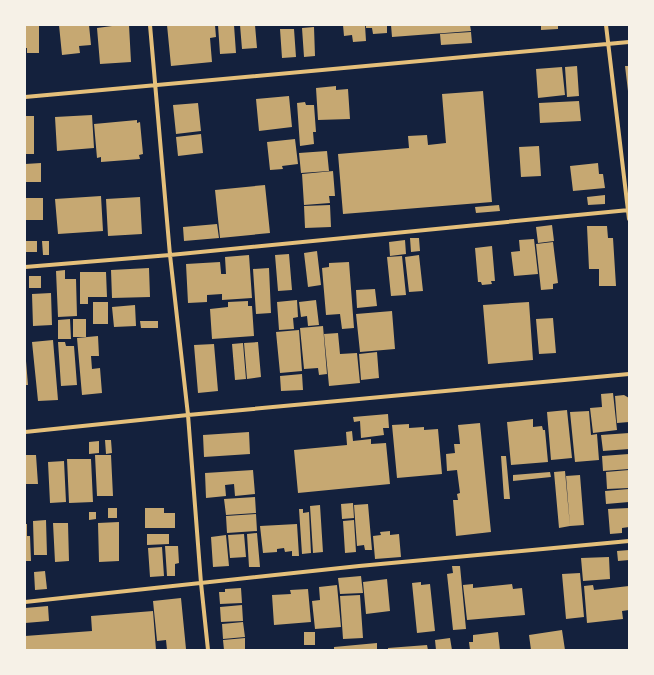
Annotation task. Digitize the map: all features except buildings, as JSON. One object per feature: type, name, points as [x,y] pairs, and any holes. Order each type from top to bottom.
[{"type":"street","points":[[150,25],[170,255],[188,415],[201,583],[208,650]]},
{"type":"street","points":[[606,25],[629,219]]},
{"type":"street","points":[[25,97],[629,42]]},
{"type":"street","points":[[25,267],[170,255],[628,210]]},
{"type":"street","points":[[25,432],[188,415],[629,374]]},
{"type":"street","points":[[25,602],[359,566],[629,541]]}]
